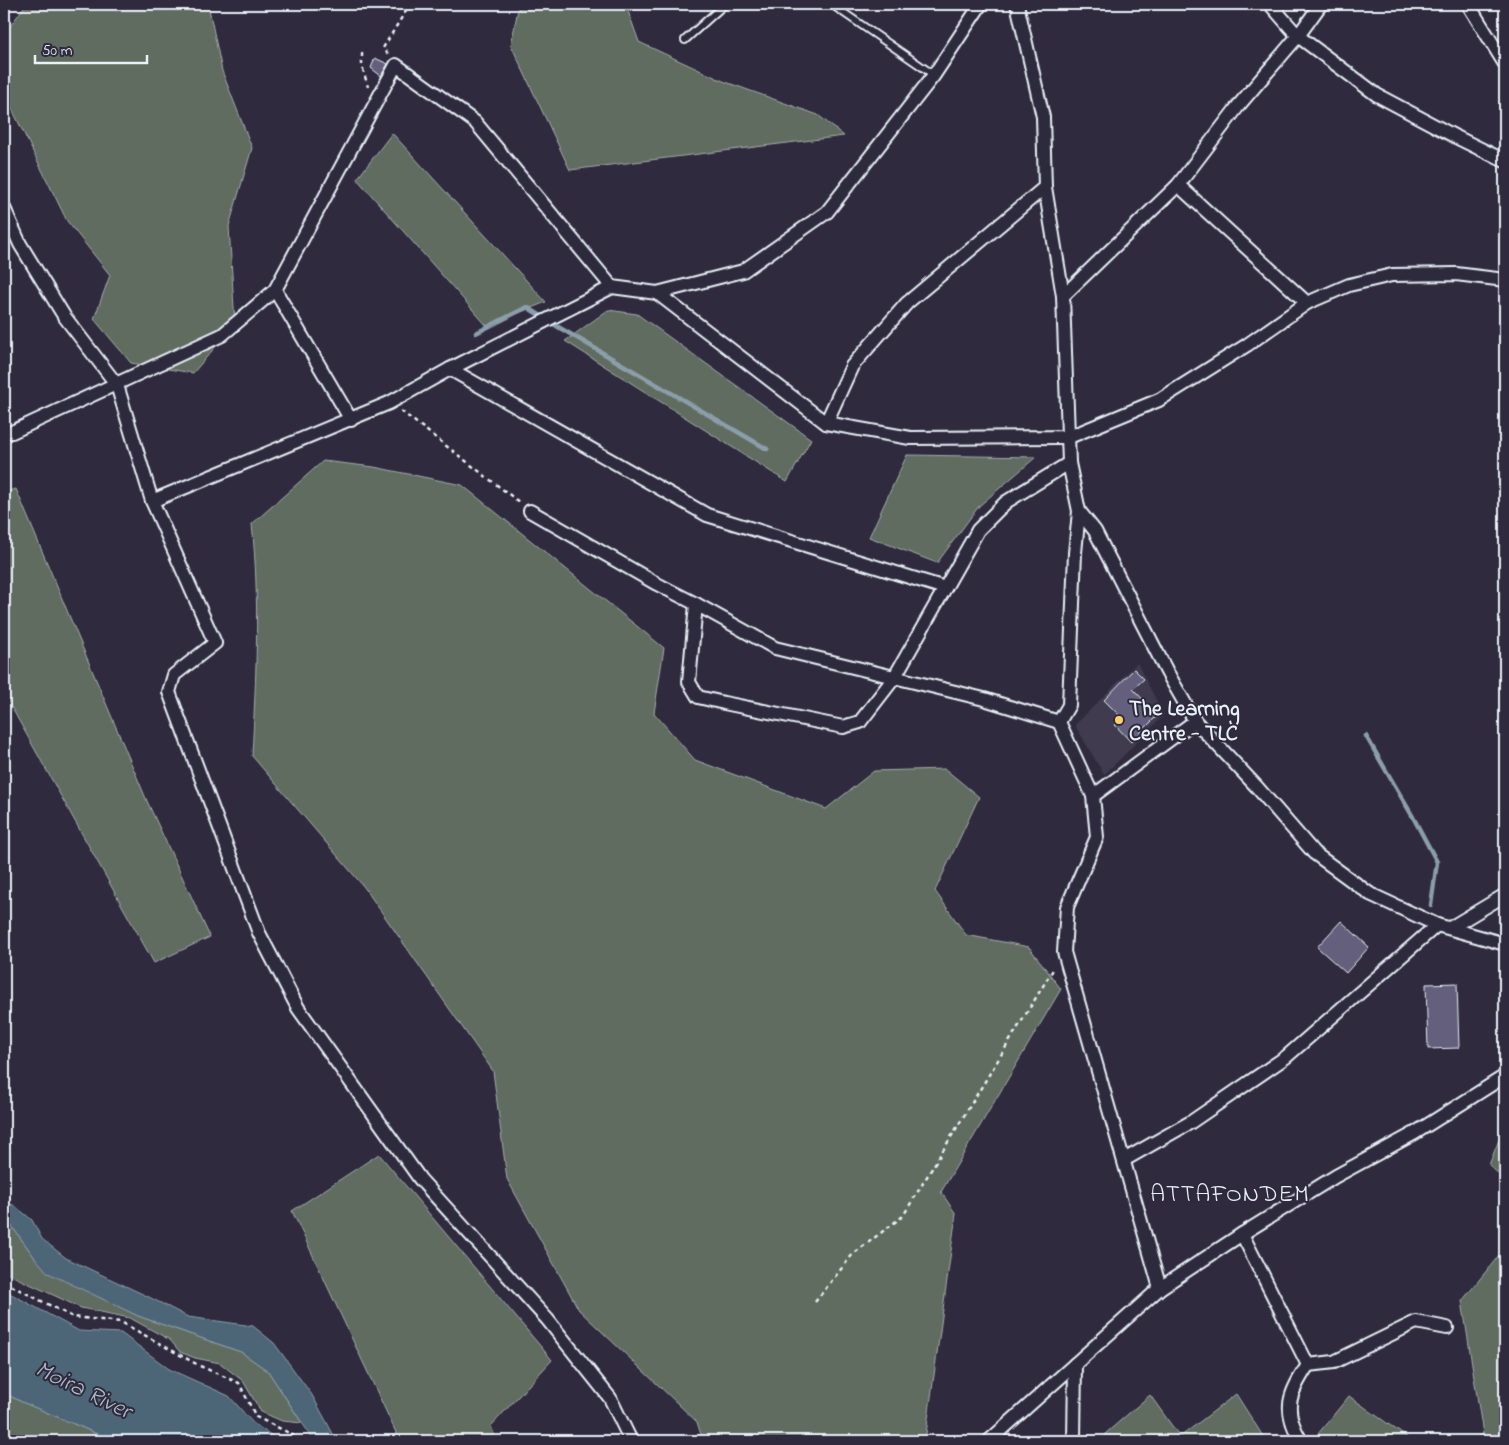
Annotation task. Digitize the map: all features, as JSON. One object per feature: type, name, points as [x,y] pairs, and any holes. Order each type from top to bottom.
[{"type":"street","points":[[152,501],[390,403],[450,369],[612,287],[657,294],[743,271],[827,212],[934,75],[981,4]]},
{"type":"street","points":[[1017,4],[1044,117],[1045,188],[1063,296],[1069,463],[1080,511],[1076,553],[1069,705],[1059,722]]},
{"type":"street","points":[[1270,4],[1298,36],[1377,95],[1505,161]]},
{"type":"street","points":[[1063,296],[1178,185],[1239,104],[1298,36],[1321,4]]},
{"type":"street","points":[[1468,4],[1505,64]]},
{"type":"street","points":[[12,432],[222,335],[275,290],[396,65],[475,122],[612,287]]},
{"type":"street","points":[[1178,185],[1307,303]]},
{"type":"street","points":[[826,424],[852,366],[907,303],[1045,188]]},
{"type":"street","points":[[4,208],[20,244],[64,316],[117,385],[152,501],[215,643],[174,675],[169,692],[259,933],[298,1008],[420,1179],[547,1319],[610,1398],[631,1441]]},
{"type":"street","points":[[657,294],[826,424],[910,438],[1069,438],[1159,400],[1246,345],[1307,303],[1349,285],[1392,275],[1456,274],[1505,280]]},
{"type":"street","points":[[275,290],[351,420]]},
{"type":"street","points":[[450,369],[707,515],[945,588]]},
{"type":"street","points":[[696,604],[689,682],[698,697],[842,727],[860,722],[894,678],[978,530],[1006,502],[1069,463]]},
{"type":"street","points":[[530,511],[657,584],[775,648],[984,699],[1059,722],[1093,796],[1097,837],[1067,907],[1064,952],[1160,1288]]},
{"type":"street","points":[[1080,511],[1095,531],[1167,672],[1195,720],[1314,853],[1370,894],[1437,925],[1505,944]]},
{"type":"street","points":[[1093,796],[1195,720]]},
{"type":"street","points":[[1450,928],[1505,895]]},
{"type":"street","points":[[1124,1160],[1190,1122],[1286,1057],[1437,925]]},
{"type":"street","points":[[989,1441],[1160,1288],[1242,1234],[1336,1176],[1415,1133],[1505,1076]]},
{"type":"street","points":[[1242,1234],[1308,1365]]},
{"type":"street","points":[[1308,1365],[1334,1362],[1416,1322],[1447,1328]]},
{"type":"street","points":[[1074,1441],[1075,1364]]},
{"type":"street","points":[[1301,1441],[1294,1430],[1289,1406],[1295,1386],[1308,1365]]},
{"type":"lane","points":[[685,40],[725,4]]},
{"type":"lane","points":[[831,4],[934,75]]},
{"type":"path","points":[[396,65],[383,48],[410,4]]},
{"type":"path","points":[[362,53],[362,66],[374,106]]},
{"type":"path","points":[[390,403],[530,511]]},
{"type":"path","points":[[815,1302],[852,1254],[903,1216],[1064,952]]},
{"type":"path","points":[[4,1282],[73,1317],[121,1322],[200,1366],[239,1383],[256,1417],[291,1434],[299,1441]]},
{"type":"shaded area","name":"The Learning Centre - TLC","points":[[1137,663],[1164,715],[1104,775],[1075,725]]},
{"type":"green space","points":[[26,4],[208,4],[222,71],[252,148],[229,226],[235,324],[193,373],[131,363],[94,319],[110,275],[67,221],[10,105],[9,28]]},
{"type":"green space","points":[[519,4],[634,4],[628,11],[639,42],[723,81],[818,115],[844,136],[570,170],[511,45]]},
{"type":"green space","points":[[392,133],[546,302],[487,326],[357,179]]},
{"type":"green space","points":[[608,310],[637,314],[811,439],[787,482],[565,341]]},
{"type":"green space","points":[[907,455],[1036,457],[979,506],[937,563],[869,537]]},
{"type":"green space","points":[[323,461],[374,467],[462,485],[664,648],[654,713],[695,760],[826,809],[874,771],[945,769],[979,797],[935,891],[966,935],[1029,947],[1061,989],[941,1192],[956,1214],[925,1441],[703,1441],[697,1422],[579,1310],[507,1179],[493,1071],[364,887],[252,756],[257,611],[252,524]]},
{"type":"green space","points":[[16,489],[147,801],[210,937],[154,963],[4,694],[4,492]]},
{"type":"green space","points":[[1505,1127],[1505,1180],[1489,1165]]},
{"type":"green space","points":[[379,1154],[552,1360],[491,1426],[497,1441],[400,1441],[292,1211]]},
{"type":"green space","points":[[4,1222],[11,1225],[35,1258],[138,1316],[241,1352],[268,1371],[302,1423],[282,1421],[261,1412],[243,1381],[220,1363],[195,1358],[180,1352],[170,1340],[130,1318],[81,1308],[4,1272]]},
{"type":"green space","points":[[1505,1248],[1505,1441],[1467,1441],[1483,1434],[1462,1301]]},
{"type":"green space","points":[[4,1393],[22,1402],[114,1441],[4,1441]]},
{"type":"green space","points":[[1236,1394],[1266,1441],[1110,1441],[1105,1434],[1150,1395],[1180,1437]]},
{"type":"green space","points":[[1349,1396],[1412,1441],[1314,1441]]},
{"type":"water","points":[[4,1204],[14,1205],[32,1220],[42,1239],[66,1258],[188,1317],[253,1326],[274,1343],[312,1395],[337,1441],[314,1441],[268,1371],[241,1352],[138,1316],[48,1273],[11,1225],[4,1222]]},
{"type":"water","name":"Moira River","points":[[4,1290],[79,1331],[121,1333],[169,1369],[229,1396],[253,1423],[280,1441],[114,1441],[4,1393]]},
{"type":"building","points":[[375,58],[388,64],[381,76],[371,68]]},
{"type":"building","points":[[1134,669],[1144,679],[1133,689],[1158,715],[1131,742],[1115,725],[1122,718],[1104,700]]},
{"type":"building","points":[[1341,921],[1369,947],[1346,973],[1317,947]]},
{"type":"building","points":[[1457,983],[1459,1048],[1428,1049],[1426,984]]},
{"type":"waterway","points":[[476,333],[527,307],[767,449]]},
{"type":"waterway","points":[[1366,736],[1437,862],[1431,905]]},
{"type":"place","name":"The Learning Centre - TLC","points":[[1119,720]]},
{"type":"district","name":"ATTAFONDEM","points":[[1230,1193]]}]
